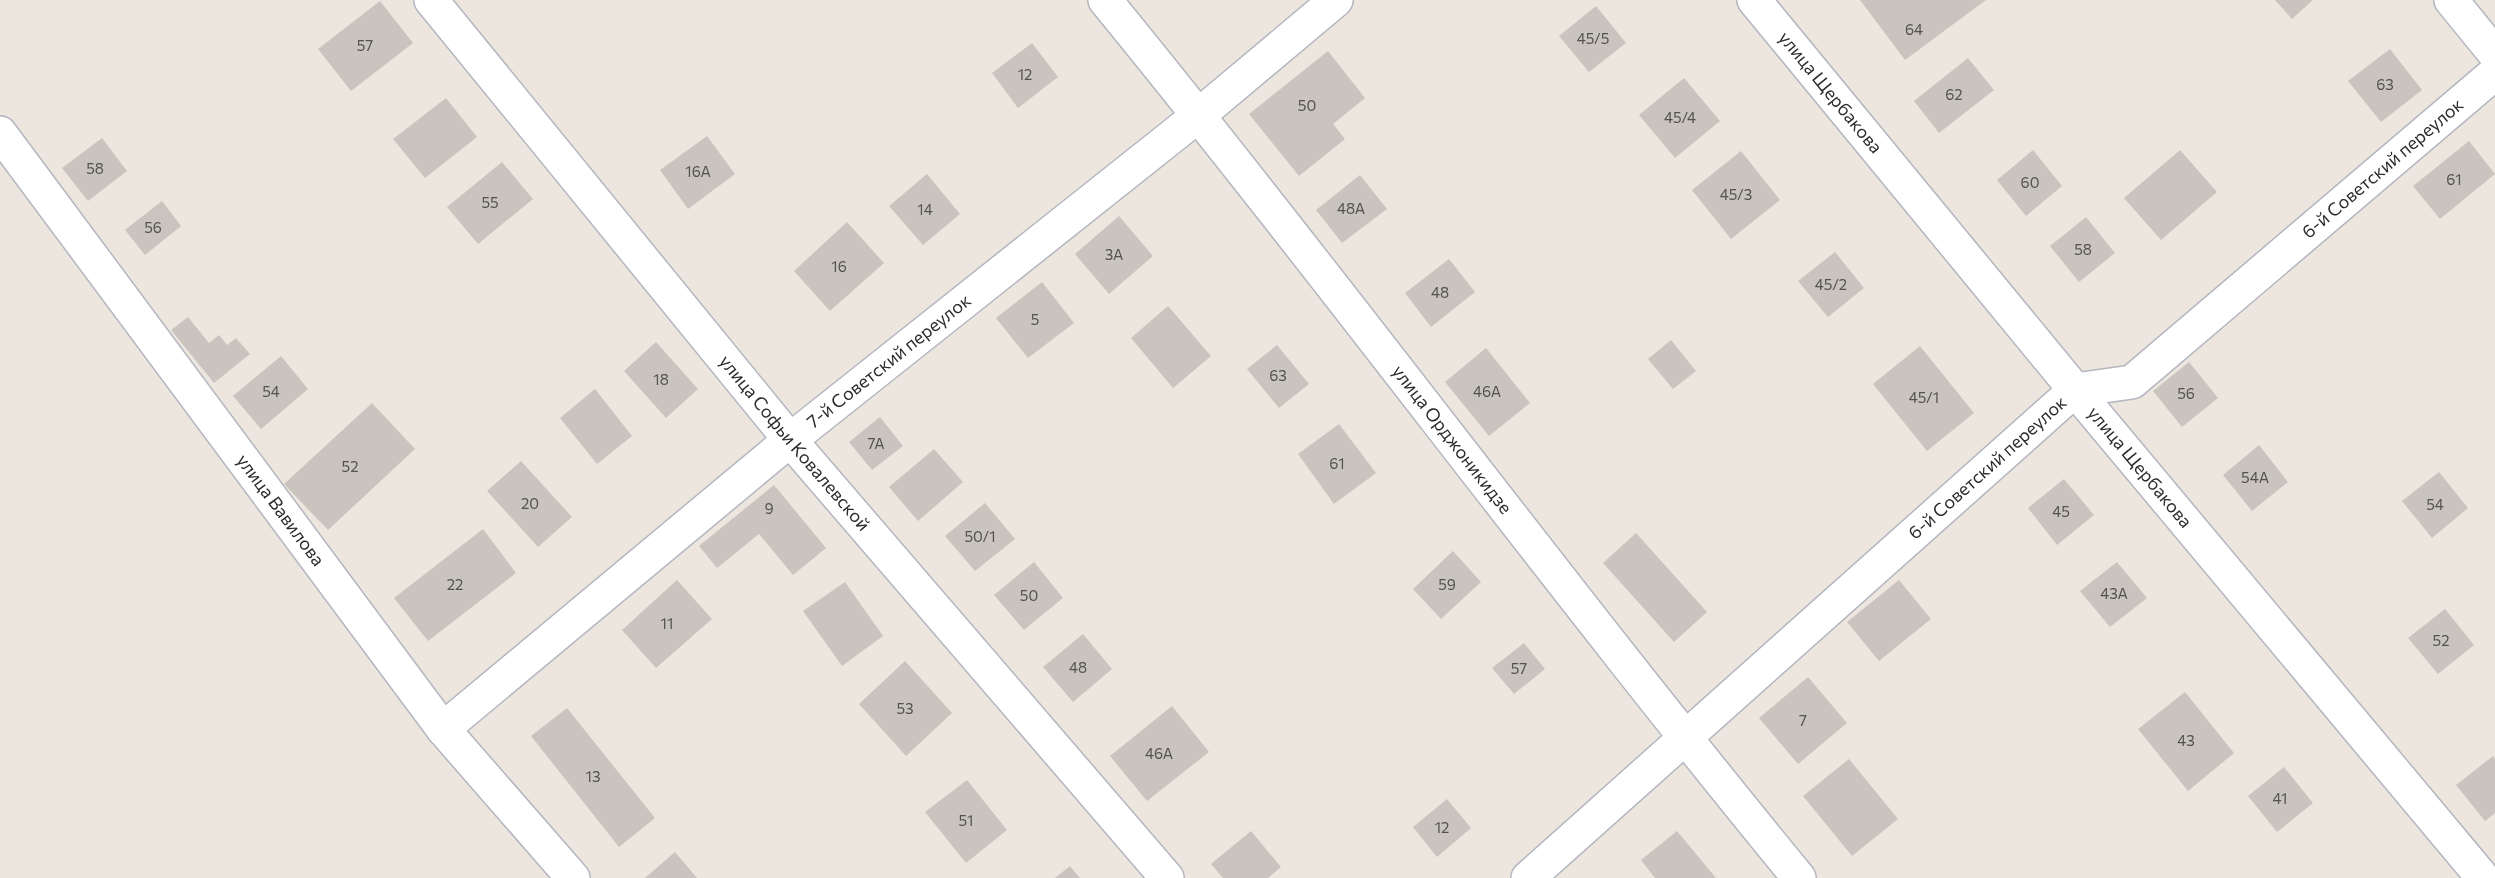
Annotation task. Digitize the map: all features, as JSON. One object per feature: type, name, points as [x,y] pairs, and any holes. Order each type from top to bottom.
[{"type":"street","name":"улица Софьи Ковалевской","points":[[431,0],[790,440],[1167,878]]},
{"type":"street","name":"улица Орджоникидзе","points":[[1105,0],[1199,115],[1684,739],[1799,878]]},
{"type":"street","name":"7-й Советский переулок","points":[[443,729],[790,440],[1199,115],[1336,0]]},
{"type":"street","name":"улица Щербакова","points":[[1754,0],[2075,390],[2483,878]]},
{"type":"street","points":[[2451,0],[2495,54]]},
{"type":"street","name":"6-й Советский переулок","points":[[1528,878],[2075,390],[2132,381],[2495,73]]},
{"type":"street","name":"улица Вавилова","points":[[0,133],[443,729],[573,878]]},
{"type":"building","points":[[1860,0],[1986,0],[1905,60]]},
{"type":"building","points":[[2275,0],[2313,0],[2292,19]]},
{"type":"building","points":[[380,1],[413,43],[351,91],[318,49]]},
{"type":"building","points":[[1596,6],[1626,43],[1589,72],[1559,36]]},
{"type":"building","points":[[1032,43],[1058,77],[1018,108],[992,73]]},
{"type":"building","points":[[2390,49],[2422,90],[2381,122],[2348,81]]},
{"type":"building","points":[[1328,51],[1365,98],[1333,124],[1345,139],[1299,176],[1249,114]]},
{"type":"building","points":[[1968,58],[1994,90],[1939,133],[1914,101]]},
{"type":"building","points":[[1684,78],[1720,121],[1675,158],[1639,115]]},
{"type":"building","points":[[446,98],[477,137],[425,178],[393,139]]},
{"type":"building","points":[[707,136],[735,174],[688,209],[660,170]]},
{"type":"building","points":[[102,138],[127,171],[88,201],[62,168]]},
{"type":"building","points":[[2469,141],[2495,174],[2440,219],[2413,186]]},
{"type":"building","points":[[2033,150],[2062,186],[2026,216],[1997,180]]},
{"type":"building","points":[[2180,150],[2217,192],[2161,240],[2124,198]]},
{"type":"building","points":[[1741,151],[1780,200],[1731,239],[1692,190]]},
{"type":"building","points":[[502,162],[533,199],[478,244],[447,207]]},
{"type":"building","points":[[927,174],[960,214],[923,245],[889,206]]},
{"type":"building","points":[[1360,175],[1387,209],[1342,243],[1316,210]]},
{"type":"building","points":[[162,201],[181,226],[145,255],[125,230]]},
{"type":"building","points":[[1119,216],[1153,256],[1109,294],[1075,254]]},
{"type":"building","points":[[2086,217],[2115,253],[2079,282],[2050,246]]},
{"type":"building","points":[[847,222],[884,263],[830,311],[794,271]]},
{"type":"building","points":[[1835,252],[1864,288],[1828,317],[1798,281]]},
{"type":"building","points":[[1449,259],[1475,292],[1431,327],[1405,293]]},
{"type":"building","points":[[1042,282],[1074,323],[1028,358],[996,318]]},
{"type":"building","points":[[1168,306],[1211,356],[1173,388],[1131,338]]},
{"type":"building","points":[[188,317],[209,343],[219,335],[227,345],[236,338],[250,354],[214,383],[171,330]]},
{"type":"building","points":[[1671,340],[1696,371],[1673,389],[1648,359]]},
{"type":"building","points":[[656,342],[698,389],[666,418],[624,371]]},
{"type":"building","points":[[1277,345],[1309,384],[1279,408],[1247,369]]},
{"type":"building","points":[[1920,346],[1974,413],[1927,451],[1873,384]]},
{"type":"building","points":[[1486,348],[1530,403],[1489,436],[1445,382]]},
{"type":"building","points":[[281,356],[308,389],[261,429],[233,396]]},
{"type":"building","points":[[2189,362],[2218,398],[2182,427],[2153,391]]},
{"type":"building","points":[[595,389],[632,436],[597,464],[560,418]]},
{"type":"building","points":[[372,403],[415,449],[328,530],[284,484]]},
{"type":"building","points":[[880,417],[903,446],[872,470],[849,442]]},
{"type":"building","points":[[1339,424],[1376,473],[1334,504],[1298,454]]},
{"type":"building","points":[[2259,445],[2288,482],[2252,511],[2223,475]]},
{"type":"building","points":[[934,449],[963,482],[918,521],[889,487]]},
{"type":"building","points":[[521,461],[572,517],[538,547],[487,491]]},
{"type":"building","points":[[2439,472],[2468,508],[2432,538],[2402,501]]},
{"type":"building","points":[[2064,479],[2094,515],[2057,545],[2028,508]]},
{"type":"building","points":[[774,485],[826,548],[793,575],[759,534],[717,568],[699,546]]},
{"type":"building","points":[[985,503],[1015,539],[975,571],[945,536]]},
{"type":"building","points":[[483,529],[516,573],[428,641],[394,598]]},
{"type":"building","points":[[1636,533],[1707,612],[1674,642],[1603,563]]},
{"type":"building","points":[[1453,551],[1481,582],[1441,619],[1413,589]]},
{"type":"building","points":[[1034,562],[1063,598],[1024,630],[994,595]]},
{"type":"building","points":[[2117,562],[2147,598],[2110,627],[2080,591]]},
{"type":"building","points":[[677,580],[712,619],[656,668],[622,630]]},
{"type":"building","points":[[1899,580],[1931,619],[1879,661],[1847,622]]},
{"type":"building","points":[[845,582],[883,636],[842,666],[803,611]]},
{"type":"building","points":[[2445,609],[2474,645],[2438,674],[2408,638]]},
{"type":"building","points":[[1083,634],[1112,669],[1073,702],[1043,667]]},
{"type":"building","points":[[1524,643],[1545,669],[1514,694],[1492,668]]},
{"type":"building","points":[[905,661],[952,713],[906,756],[859,704]]},
{"type":"building","points":[[1808,677],[1847,723],[1798,764],[1759,718]]},
{"type":"building","points":[[2185,692],[2234,753],[2188,791],[2138,729]]},
{"type":"building","points":[[1172,706],[1209,752],[1147,801],[1110,756]]},
{"type":"building","points":[[567,708],[655,818],[619,847],[531,736]]},
{"type":"building","points":[[2493,756],[2495,759],[2495,813],[2485,821],[2456,785]]},
{"type":"building","points":[[1849,759],[1898,819],[1852,856],[1803,796]]},
{"type":"building","points":[[2284,767],[2313,803],[2277,832],[2248,796]]},
{"type":"building","points":[[967,780],[1007,830],[966,863],[925,812]]},
{"type":"building","points":[[1447,799],[1471,828],[1437,857],[1413,827]]},
{"type":"building","points":[[1251,831],[1281,867],[1268,878],[1223,878],[1211,864]]},
{"type":"building","points":[[1677,831],[1716,878],[1655,878],[1641,860]]},
{"type":"building","points":[[675,852],[697,878],[645,878]]},
{"type":"building","points":[[1070,866],[1080,878],[1055,878]]}]
